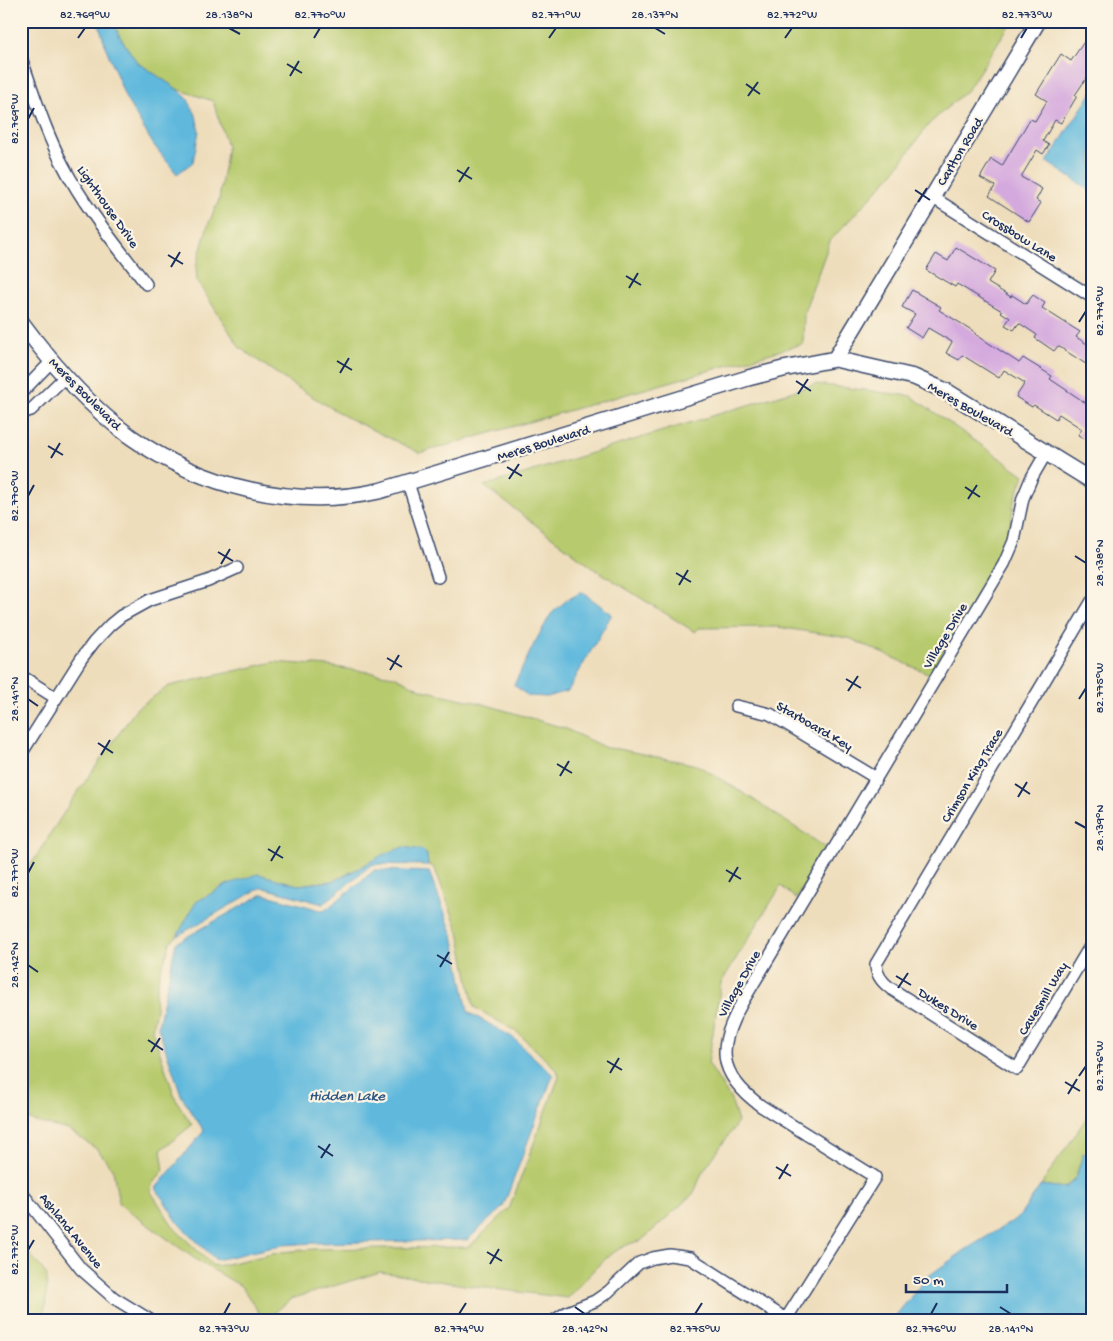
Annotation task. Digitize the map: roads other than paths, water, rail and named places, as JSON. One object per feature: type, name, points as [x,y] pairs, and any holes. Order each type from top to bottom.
[{"type":"street","name":"Carlton Road","points":[[835,359],[1038,21]]},
{"type":"street","name":"Lighthouse Drive","points":[[21,58],[48,134],[63,166],[88,207],[146,284]]},
{"type":"street","name":"Crossbow Lane","points":[[932,197],[1092,297]]},
{"type":"street","name":"Meres Boulevard","points":[[21,322],[52,361],[82,394],[136,440],[190,471],[226,484],[276,495],[326,498],[367,494],[748,378],[835,359],[906,375],[934,385],[1092,481]]},
{"type":"street","points":[[21,392],[52,361]]},
{"type":"street","points":[[21,413],[31,410],[66,376]]},
{"type":"street","name":"Village Drive","points":[[555,1320],[567,1312],[595,1301],[608,1292],[639,1263],[670,1255],[690,1258],[786,1319],[876,1177],[749,1098],[736,1082],[725,1060],[724,1052],[728,1031],[738,1010],[1004,564],[1014,541],[1023,498],[1030,478],[1046,453]]},
{"type":"street","points":[[408,483],[438,577]]},
{"type":"street","points":[[21,754],[80,659],[94,642],[121,616],[150,600],[208,581],[237,568]]},
{"type":"street","name":"Crimson King Trace","points":[[876,964],[1092,601]]},
{"type":"street","points":[[21,676],[56,698]]},
{"type":"street","name":"Starboard Key","points":[[736,706],[770,714],[876,778]]},
{"type":"street","name":"Cavesmill Way","points":[[1017,1069],[1092,944]]},
{"type":"street","name":"Dukes Drive","points":[[876,964],[878,974],[885,984],[1017,1069]]},
{"type":"street","name":"Ashland Avenue","points":[[21,1192],[81,1269],[114,1298],[150,1320]]},
{"type":"water","points":[[98,21],[112,21],[137,62],[177,89],[187,98],[196,115],[199,131],[193,162],[177,174],[153,144],[126,99],[106,48]]},
{"type":"water","points":[[1092,92],[1092,192],[1047,162]]},
{"type":"water","points":[[582,592],[612,614],[568,691],[547,697],[528,696],[514,685],[534,644],[551,614],[567,600]]},
{"type":"water","points":[[403,847],[423,850],[427,855],[428,865],[371,865],[323,904],[260,888],[177,936],[196,902],[228,884],[258,874],[298,885],[332,881],[343,877],[382,855]]},
{"type":"water","name":"Hidden Lake","points":[[375,870],[429,872],[453,935],[468,1012],[512,1037],[553,1075],[503,1207],[467,1240],[282,1245],[216,1260],[179,1224],[156,1188],[204,1131],[182,1097],[158,1027],[176,943],[263,894],[324,911]]},
{"type":"water","points":[[1092,1153],[1092,1320],[892,1320],[927,1277],[965,1250],[1019,1217],[1041,1185],[1065,1188],[1076,1178],[1083,1154]]}]
